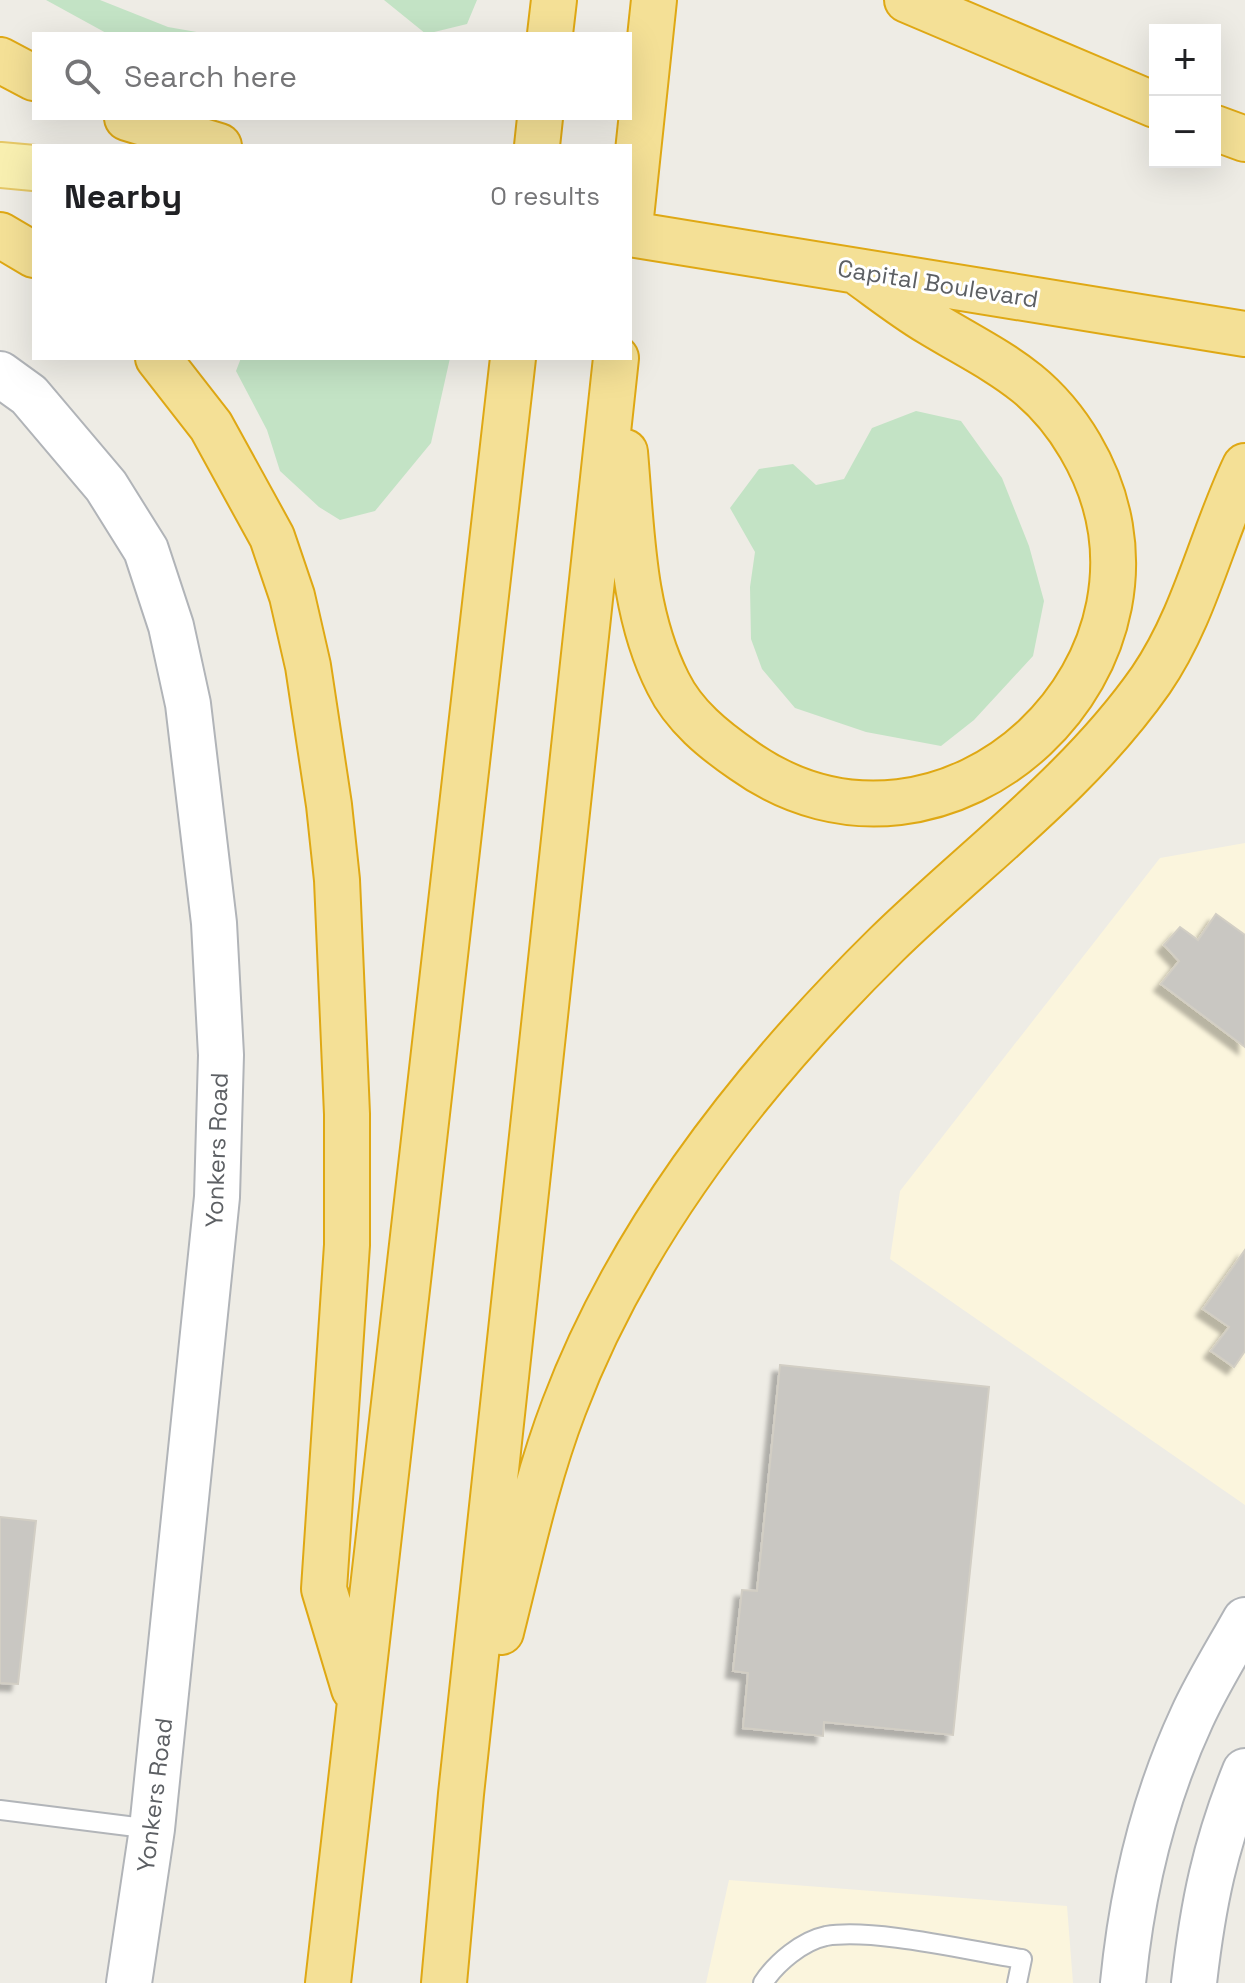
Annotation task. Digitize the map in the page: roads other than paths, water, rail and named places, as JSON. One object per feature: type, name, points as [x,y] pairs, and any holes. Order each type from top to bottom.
[{"type":"highway","points":[[550,32],[554,0]]},
{"type":"highway","points":[[632,208],[654,0]]},
{"type":"highway","points":[[907,0],[1149,102]]},
{"type":"highway","points":[[0,60],[32,77]]},
{"type":"highway","points":[[134,120],[212,144]]},
{"type":"highway","points":[[537,144],[540,120]]},
{"type":"highway","points":[[1221,130],[1245,139]]},
{"type":"highway","name":"Capital Boulevard","points":[[632,234],[1245,334]]},
{"type":"highway","points":[[0,235],[32,254]]},
{"type":"highway","points":[[616,360],[639,596],[659,663],[669,686],[690,716],[721,745],[760,773],[796,791],[835,802],[877,805],[926,799],[970,783],[1005,762],[1043,732],[1073,696],[1094,659],[1109,616],[1113,574],[1103,496],[1081,446],[1028,381],[980,349],[929,322],[856,271]]},
{"type":"highway","points":[[160,360],[211,426],[272,537],[292,596],[315,712],[337,880],[347,1114],[347,1245],[324,1589],[359,1706]]},
{"type":"highway","points":[[328,1983],[513,360]]},
{"type":"highway","points":[[444,1983],[461,1794],[616,360]]},
{"type":"highway","points":[[461,1794],[540,1475],[565,1404],[598,1332],[659,1221],[698,1163],[779,1059],[886,945],[1035,809],[1115,726],[1152,678],[1175,637],[1218,523],[1245,466]]},
{"type":"main road","points":[[0,165],[32,168]]},
{"type":"street","name":"Yonkers Road","points":[[0,374],[29,395],[106,486],[146,550],[171,626],[188,704],[214,923],[221,1055],[217,1197],[152,1829],[129,1983]]},
{"type":"street","points":[[1123,1983],[1133,1904],[1147,1838],[1167,1776],[1193,1715],[1245,1620]]},
{"type":"street","points":[[1194,1983],[1206,1888],[1223,1826],[1245,1771]]},
{"type":"lane","points":[[0,1810],[152,1829]]},
{"type":"lane","points":[[770,1980],[801,1947],[824,1936],[864,1935],[1022,1959],[1017,1983]]}]
